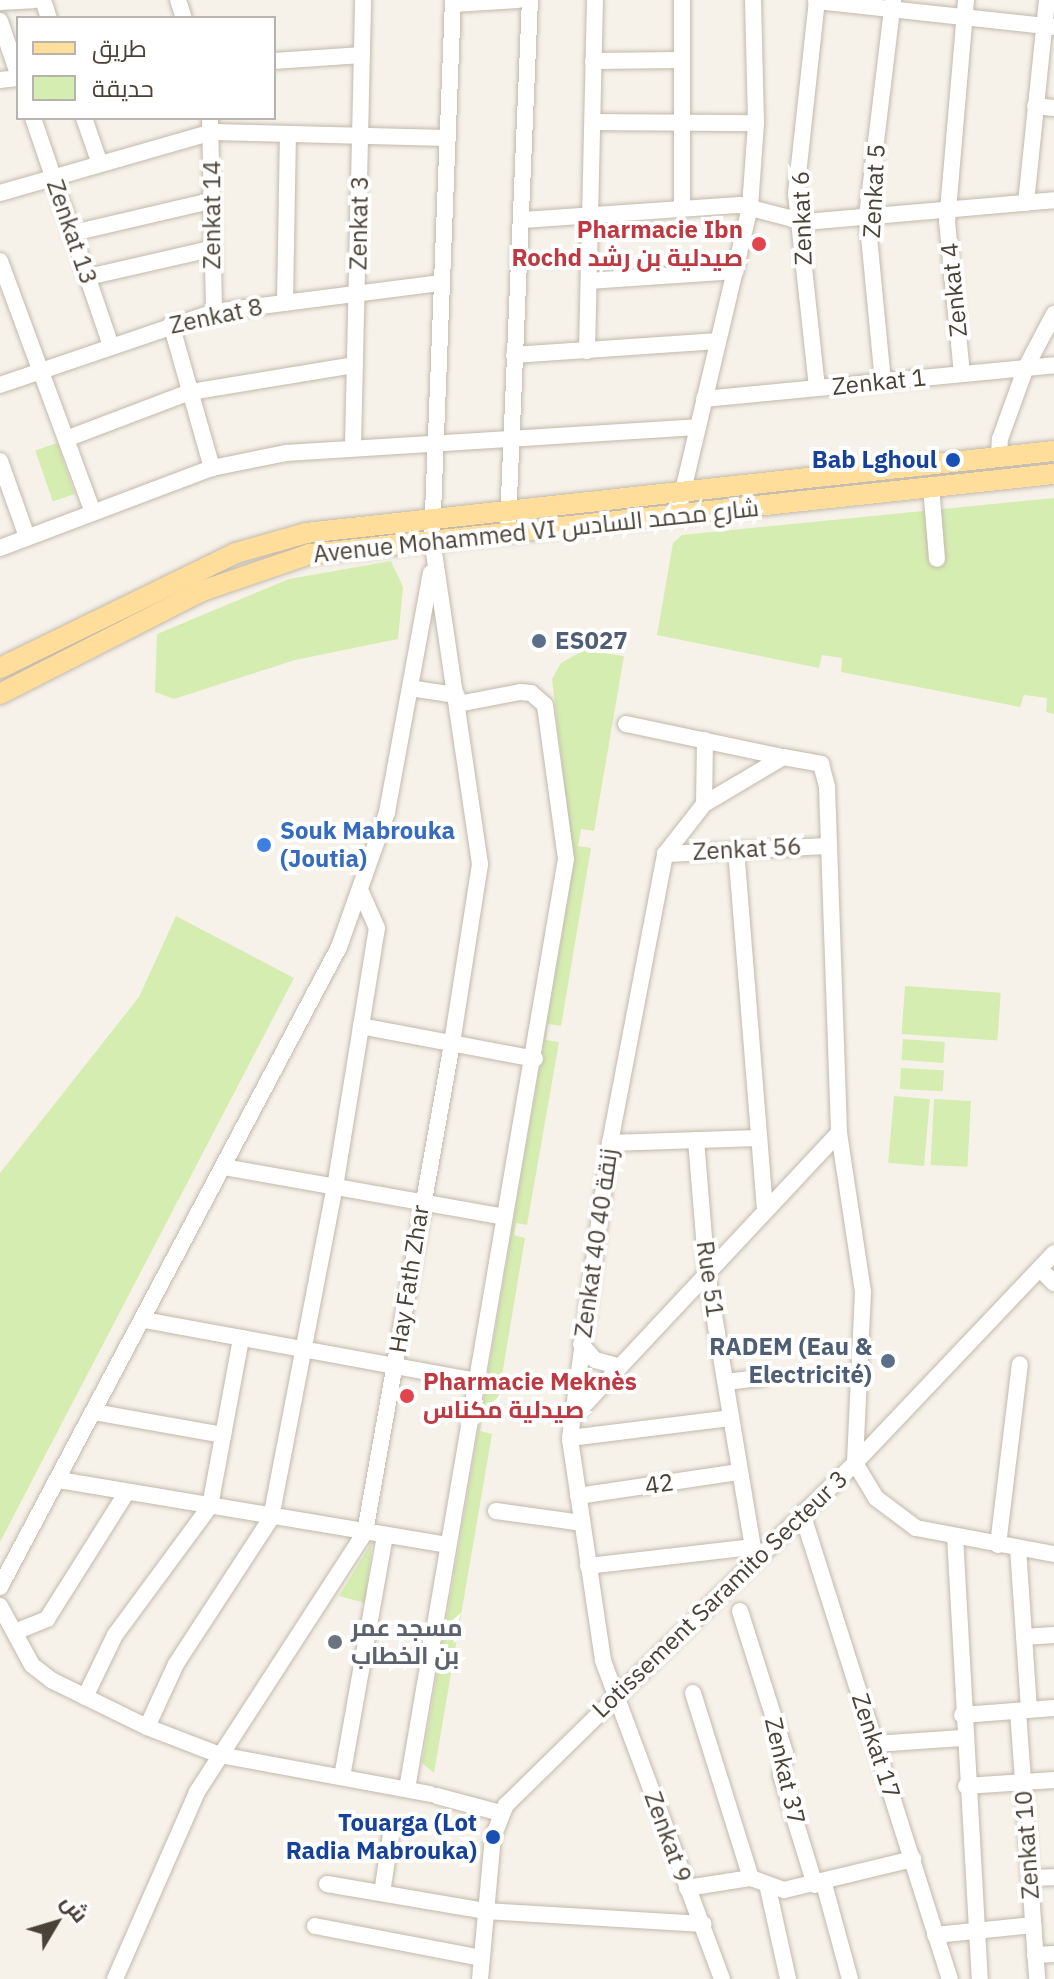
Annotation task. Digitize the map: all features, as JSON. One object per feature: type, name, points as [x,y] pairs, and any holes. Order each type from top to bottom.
[{"type":"main road","name":"Avenue Mohammed VI شارع محمد السادس","points":[[0,668],[236,553],[306,533],[1054,451]]},
{"type":"main road","name":"Avenue Mohammed VI شارع محمد السادس","points":[[0,694],[244,573],[310,554],[1054,474]]},
{"type":"street","points":[[0,2],[33,0]]},
{"type":"street","name":"Zenkat 3","points":[[353,446],[363,0]]},
{"type":"street","points":[[453,2],[518,0]]},
{"type":"street","points":[[508,532],[530,0]]},
{"type":"street","points":[[587,351],[595,0]]},
{"type":"street","points":[[682,0],[682,209]]},
{"type":"street","points":[[677,516],[750,207],[756,123],[753,0]]},
{"type":"street","points":[[816,0],[893,5],[963,19],[1049,26]]},
{"type":"street","name":"Zenkat 6","points":[[816,0],[797,220],[817,388]]},
{"type":"street","name":"Zenkat 4","points":[[962,374],[948,206],[966,0]]},
{"type":"street","points":[[1026,203],[1035,106],[1049,26],[1047,0]]},
{"type":"street","name":"Hay Fath Zhar","points":[[115,1979],[197,1792],[365,1532],[421,1202],[452,1043],[480,864],[432,539],[453,2]]},
{"type":"street","name":"Zenkat 5","points":[[883,382],[867,216],[893,5]]},
{"type":"street","points":[[0,21],[16,70]]},
{"type":"street","points":[[276,61],[362,55]]},
{"type":"street","points":[[593,61],[680,60]]},
{"type":"street","points":[[1035,106],[1054,108]]},
{"type":"street","name":"Zenkat 13","points":[[34,120],[111,346]]},
{"type":"street","points":[[85,120],[100,164]]},
{"type":"street","points":[[593,122],[756,123]]},
{"type":"street","points":[[0,193],[100,164],[211,125],[288,134],[448,138]]},
{"type":"street","name":"Zenkat 14","points":[[211,125],[210,249],[214,312]]},
{"type":"street","points":[[285,303],[288,134]]},
{"type":"street","points":[[523,220],[750,207],[797,220],[1054,200]]},
{"type":"street","points":[[73,233],[211,201]]},
{"type":"street","points":[[88,277],[210,249]]},
{"type":"street","points":[[0,261],[93,512]]},
{"type":"street","points":[[589,281],[736,271]]},
{"type":"street","name":"Zenkat 8","points":[[0,385],[171,324],[214,312],[441,283]]},
{"type":"street","points":[[999,456],[1000,439],[1026,367],[1054,314]]},
{"type":"street","points":[[171,324],[212,468]]},
{"type":"street","points":[[514,355],[718,341]]},
{"type":"street","points":[[66,439],[190,392],[355,365]]},
{"type":"street","name":"Zenkat 1","points":[[704,399],[1054,365]]},
{"type":"street","points":[[0,548],[212,468],[353,446],[697,427]]},
{"type":"street","points":[[0,461],[27,537]]},
{"type":"street","points":[[931,486],[937,559]]},
{"type":"street","points":[[0,1587],[339,947],[387,812],[433,561]]},
{"type":"street","points":[[407,1789],[446,1545],[535,1059],[566,859],[545,705],[531,693],[457,700],[410,688]]},
{"type":"street","points":[[626,724],[821,764],[829,846],[839,1133],[863,1292],[855,1463],[876,1498],[902,1521],[955,1536],[1054,1554]]},
{"type":"street","points":[[704,804],[705,740]]},
{"type":"street","points":[[704,804],[783,757]]},
{"type":"street","name":"Zenkat 40 زنقة 40","points":[[615,1694],[600,1645],[570,1438],[572,1418],[610,1143],[665,854],[704,804]]},
{"type":"street","name":"Zenkat 56","points":[[665,854],[829,846]]},
{"type":"street","points":[[736,849],[746,1004],[752,1012],[758,1077],[758,1138],[765,1211]]},
{"type":"street","points":[[147,1727],[176,1664],[271,1518],[306,1349],[377,928],[361,892]]},
{"type":"street","points":[[361,1026],[535,1059]]},
{"type":"street","points":[[572,1418],[839,1133]]},
{"type":"street","points":[[610,1143],[758,1138]]},
{"type":"street","name":"Rue 51","points":[[696,1140],[707,1273],[754,1553]]},
{"type":"street","points":[[224,1167],[504,1217]]},
{"type":"street","name":"Lotissement Saramito Secteur 3","points":[[501,1813],[754,1553],[855,1463],[1054,1253]]},
{"type":"street","points":[[1040,1269],[1054,1283]]},
{"type":"street","points":[[144,1320],[477,1381]]},
{"type":"street","points":[[85,1697],[115,1635],[210,1506],[241,1338]]},
{"type":"street","points":[[581,1344],[595,1360],[618,1366]]},
{"type":"street","points":[[998,1545],[1020,1364]]},
{"type":"street","points":[[726,1382],[765,1377]]},
{"type":"street","points":[[94,1412],[223,1435]]},
{"type":"street","points":[[570,1438],[730,1418]]},
{"type":"street","name":"42","points":[[578,1496],[739,1472]]},
{"type":"street","points":[[59,1480],[446,1545]]},
{"type":"street","points":[[15,1632],[47,1619],[127,1492]]},
{"type":"street","points":[[496,1511],[582,1523]]},
{"type":"street","name":"Zenkat 17","points":[[802,1513],[913,1859],[948,1979]]},
{"type":"street","points":[[342,1777],[385,1535]]},
{"type":"street","points":[[955,1536],[962,1738],[980,1979]]},
{"type":"street","name":"Zenkat 10","points":[[1018,1548],[1024,1637],[1022,1783],[1037,1979]]},
{"type":"street","points":[[588,1566],[754,1553]]},
{"type":"street","points":[[0,1606],[32,1665],[85,1697],[147,1727],[220,1755],[407,1789],[501,1813],[485,1911],[480,1979]]},
{"type":"street","name":"Zenkat 37","points":[[740,1611],[785,1753],[781,1775],[850,1979]]},
{"type":"street","points":[[1024,1637],[1054,1635]]},
{"type":"street","points":[[693,1693],[759,1881],[788,1979]]},
{"type":"street","name":"Zenkat 9","points":[[615,1694],[687,1888],[704,1924],[722,1979]]},
{"type":"street","points":[[962,1715],[1054,1708]]},
{"type":"street","points":[[875,1744],[962,1738]]},
{"type":"street","points":[[966,1786],[1054,1780]]},
{"type":"street","points":[[382,1893],[391,1834]]},
{"type":"street","points":[[687,1888],[759,1881],[784,1890],[820,1885],[913,1859]]},
{"type":"street","points":[[1030,1878],[1054,1877]]},
{"type":"street","points":[[327,1884],[485,1911],[704,1924]]},
{"type":"street","points":[[935,1935],[1033,1925]]},
{"type":"street","points":[[315,1926],[481,1958]]},
{"type":"street","points":[[1035,1955],[1054,1954]]},
{"type":"green space","points":[[57,443],[75,494],[53,502],[35,450]]},
{"type":"green space","points":[[1054,498],[1054,714],[1046,712],[1047,698],[1024,695],[1020,707],[841,672],[842,658],[822,655],[819,668],[657,635],[673,543],[682,535]]},
{"type":"green space","points":[[391,561],[403,587],[398,639],[295,660],[174,699],[155,692],[157,634],[289,579]]},
{"type":"green space","points":[[584,650],[624,656],[594,831],[581,829],[578,846],[591,848],[561,1026],[548,1024],[546,1040],[559,1042],[527,1225],[516,1223],[514,1235],[525,1238],[495,1417],[483,1415],[480,1431],[492,1434],[434,1773],[422,1763],[574,864],[552,679],[561,663]]},
{"type":"green space","points":[[176,916],[294,978],[0,1542],[0,1173],[139,997]]},
{"type":"green space","points":[[905,986],[1001,993],[997,1041],[902,1034]]},
{"type":"green space","points":[[903,1039],[945,1042],[943,1063],[902,1060]]},
{"type":"green space","points":[[901,1068],[944,1070],[943,1091],[900,1089]]},
{"type":"green space","points":[[894,1096],[930,1099],[924,1166],[888,1163]]},
{"type":"green space","points":[[934,1099],[971,1101],[967,1167],[931,1165]]},
{"type":"green space","points":[[372,1542],[365,1603],[339,1596]]},
{"type":"place","name":"Pharmacie Ibn Rochd صيدلية بن رشد","points":[[759,244]]},
{"type":"place","name":"Bab Lghoul","points":[[953,460]]},
{"type":"place","name":"ES027","points":[[539,641]]},
{"type":"place","name":"Souk Mabrouka (Joutia)","points":[[264,845]]},
{"type":"place","name":"RADEM (Eau & Electricité)","points":[[888,1361]]},
{"type":"place","name":"Pharmacie Meknès صيدلية مكناس","points":[[407,1396]]},
{"type":"place","name":"مسجد عمر بن الخطاب","points":[[335,1642]]},
{"type":"place","name":"Touarga (Lot Radia Mabrouka)","points":[[493,1837]]}]
